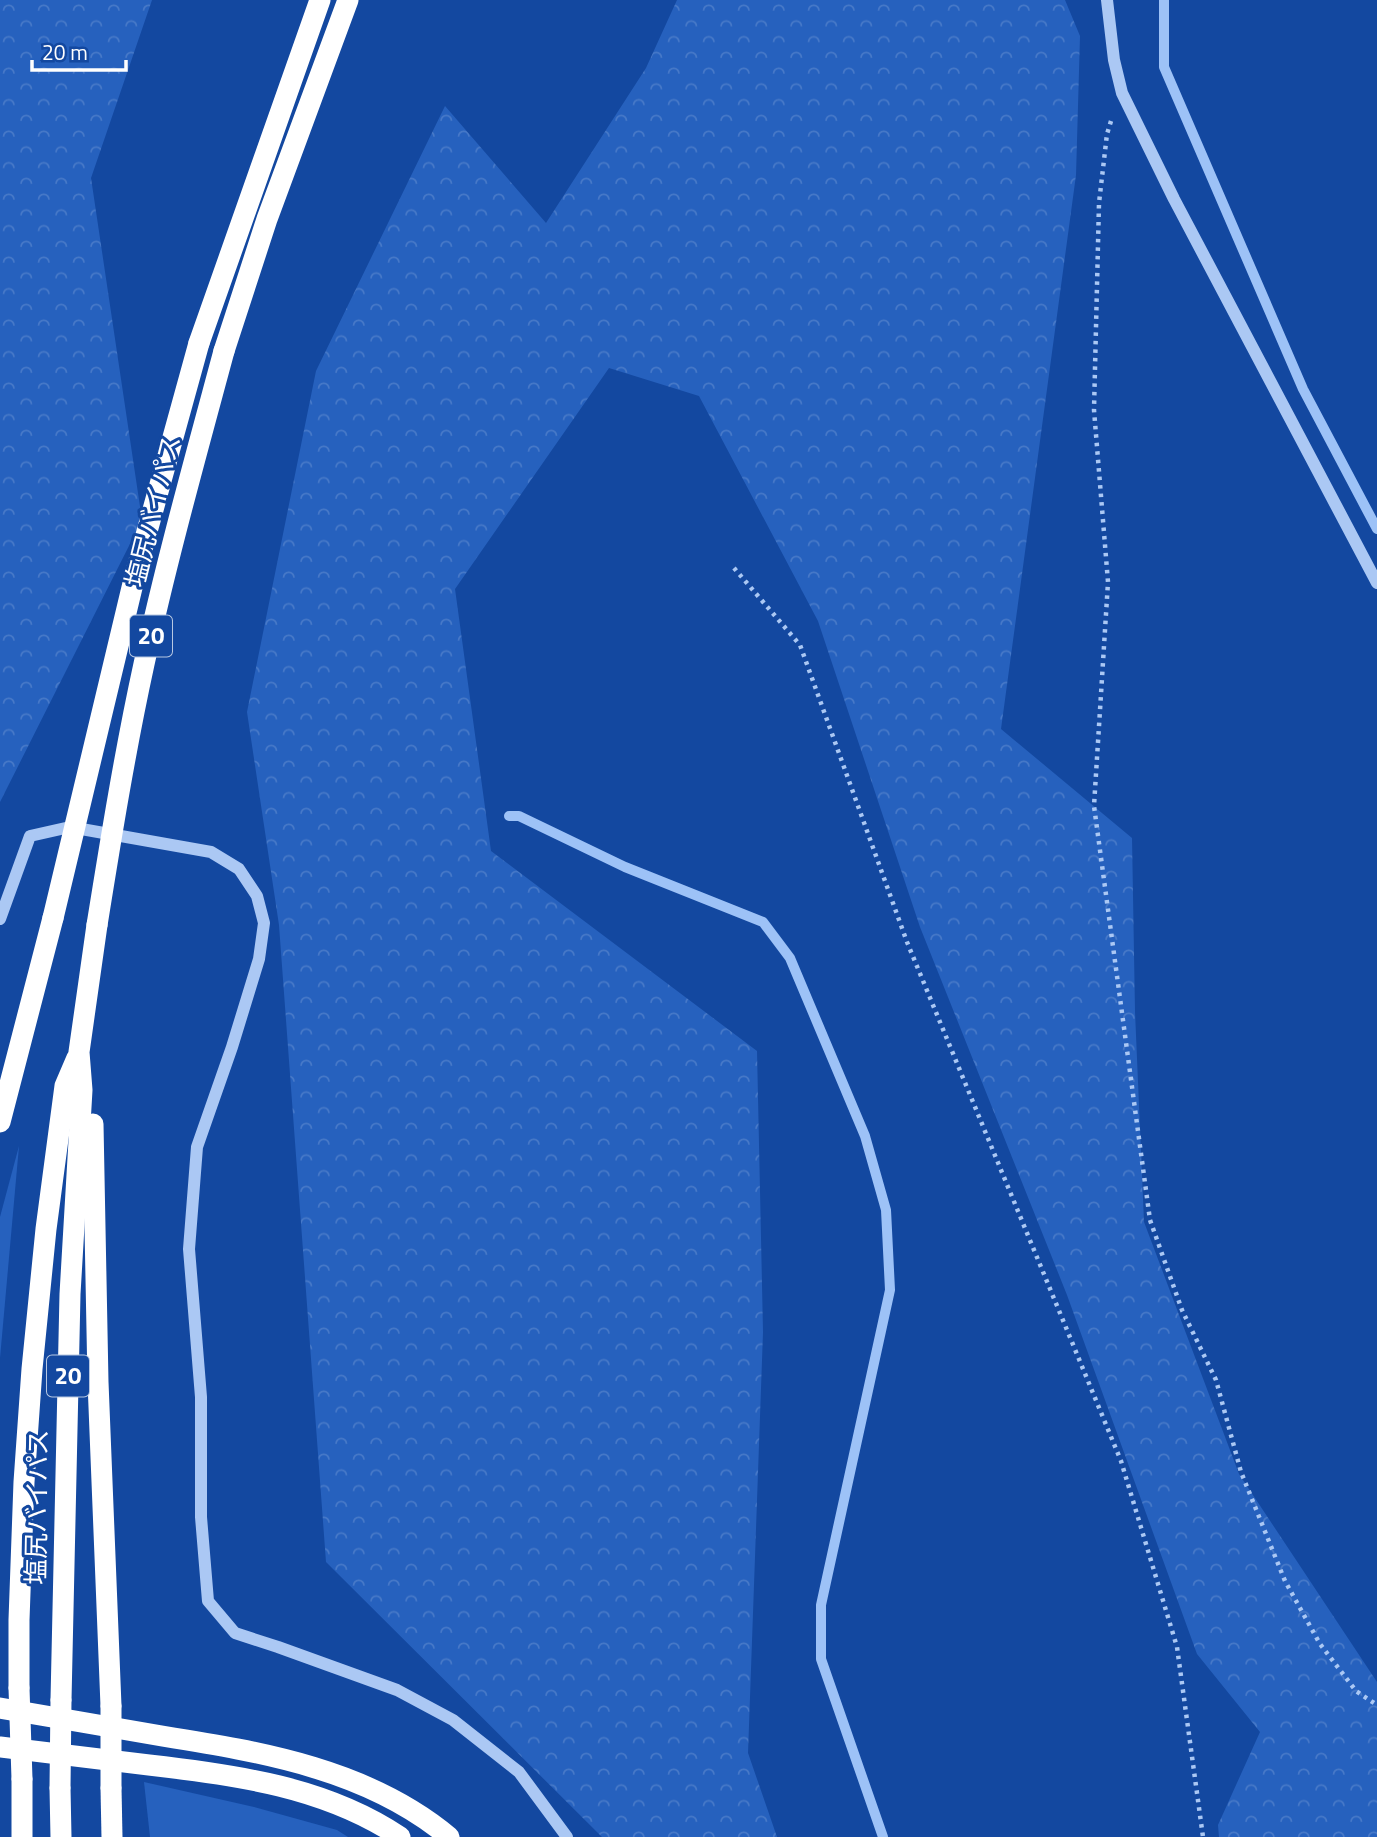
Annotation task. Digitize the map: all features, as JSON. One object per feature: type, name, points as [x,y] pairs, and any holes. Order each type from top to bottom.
[{"type":"highway","points":[[0,1122],[53,918],[135,575],[199,343],[320,0]]},
{"type":"highway","name":"塩尻バイパス","points":[[61,1837],[61,1700],[71,1294],[82,1090],[79,1052],[97,925],[117,801],[144,665],[176,530],[224,351],[267,219],[348,0]]},
{"type":"highway","points":[[90,971],[98,1382],[111,1706],[112,1837]]},
{"type":"highway","name":"塩尻バイパス","points":[[22,1837],[19,1620],[24,1482],[32,1369],[46,1228],[65,1086],[79,1052]]},
{"type":"highway","points":[[0,1708],[226,1746],[289,1760],[375,1789],[432,1823],[449,1837]]},
{"type":"highway","points":[[0,1747],[227,1774],[259,1781],[318,1797],[358,1812],[400,1837]]},
{"type":"street","points":[[1107,0],[1114,60],[1122,93],[1174,199],[1377,583]]},
{"type":"street","points":[[0,919],[30,836],[70,827],[211,852],[239,869],[257,896],[264,923],[259,959],[197,1147],[189,1249],[201,1397],[201,1517],[208,1601],[235,1633],[397,1690],[453,1720],[519,1772],[567,1837]]},
{"type":"path","points":[[1122,93],[1107,134],[1099,203],[1094,410],[1108,582],[1094,806],[1150,1220],[1182,1310],[1216,1380],[1241,1472],[1285,1581],[1320,1644],[1356,1691],[1377,1705]]},
{"type":"path","points":[[734,568],[800,645],[907,942],[1121,1461],[1177,1647],[1203,1837]]},
{"type":"green space","points":[[0,0],[152,0],[91,178],[142,520],[0,802]]},
{"type":"green space","points":[[677,0],[1065,0],[1080,36],[1076,175],[1001,729],[1132,838],[1135,1012],[1144,1222],[1239,1474],[1377,1682],[1377,1837],[1219,1837],[1218,1825],[1260,1732],[1197,1654],[1067,1295],[920,927],[818,621],[699,396],[609,368],[455,589],[491,851],[757,1051],[763,1332],[748,1753],[777,1837],[602,1837],[326,1562],[279,925],[247,712],[316,371],[445,106],[546,223],[646,68]]},
{"type":"green space","points":[[19,1146],[0,1358],[0,1217]]},
{"type":"green space","points":[[144,1782],[254,1807],[337,1830],[348,1837],[150,1837]]},
{"type":"waterway","points":[[1164,0],[1164,67],[1303,389],[1377,529]]},
{"type":"waterway","points":[[509,816],[519,816],[625,867],[763,922],[790,958],[865,1136],[886,1210],[890,1290],[821,1605],[821,1659],[883,1837]]}]
